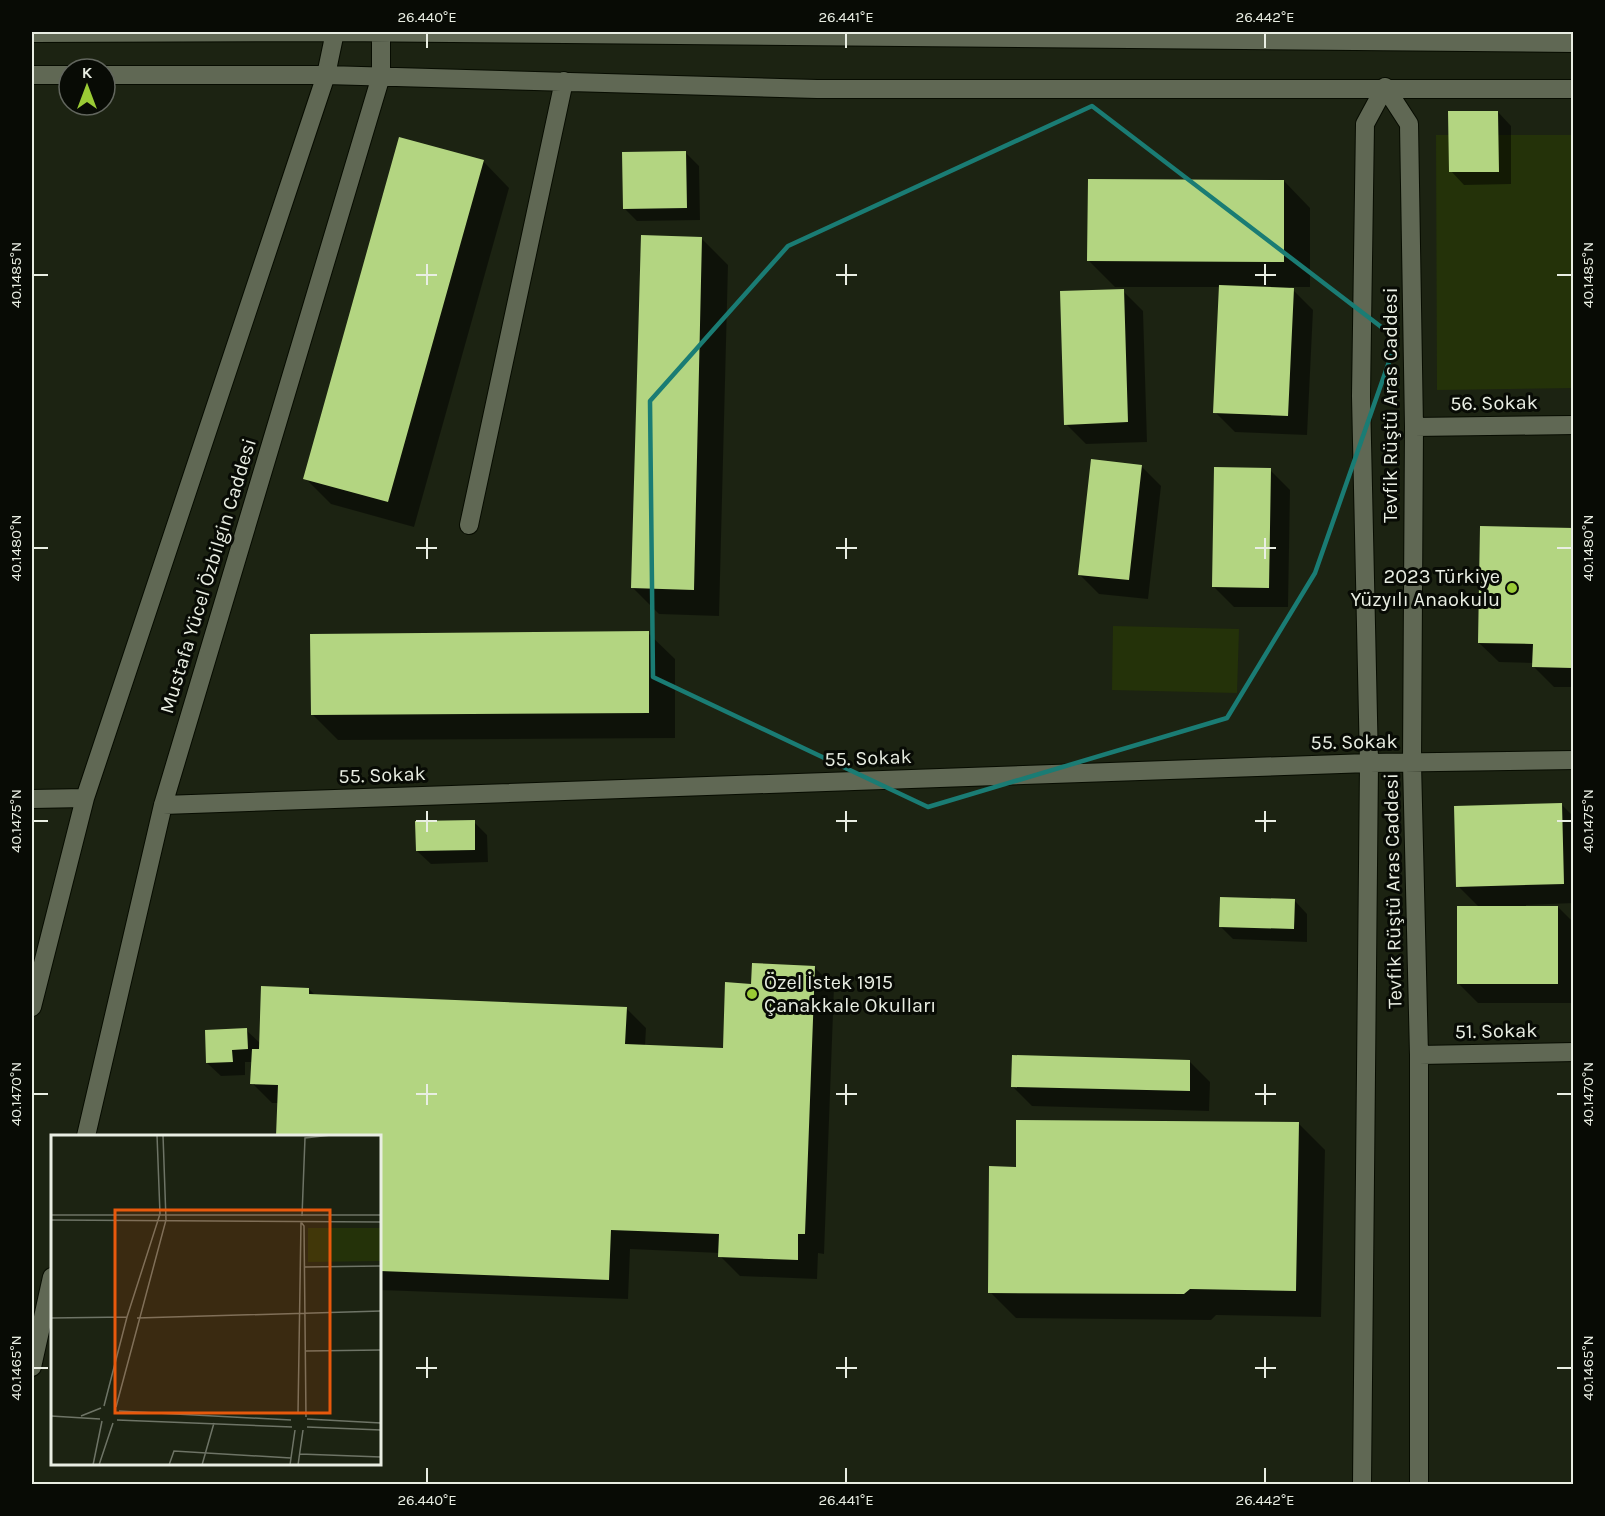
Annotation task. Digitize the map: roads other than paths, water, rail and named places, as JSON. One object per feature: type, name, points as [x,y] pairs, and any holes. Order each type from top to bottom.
[{"type":"street","points":[[32,1007],[85,798],[326,75],[335,32]]},
{"type":"street","points":[[32,33],[381,32],[1393,37],[1574,43]]},
{"type":"street","name":"Mustafa Yücel Özbilgin Caddesi","points":[[86,1135],[164,806],[381,76],[381,32]]},
{"type":"street","points":[[32,75],[57,75]]},
{"type":"street","points":[[117,75],[381,76],[817,89],[1385,87],[1574,89]]},
{"type":"street","points":[[469,525],[564,81]]},
{"type":"street","name":"Tevfik Rüştü Aras Caddesi","points":[[1362,1485],[1369,763],[1361,396],[1365,124],[1385,87],[1409,124],[1414,427],[1412,763],[1419,1055],[1419,1485]]},
{"type":"street","name":"56. Sokak","points":[[1414,427],[1574,425]]},
{"type":"street","name":"55. Sokak","points":[[164,806],[1369,763],[1574,760]]},
{"type":"street","points":[[32,799],[85,798]]},
{"type":"street","name":"51. Sokak","points":[[1419,1055],[1574,1052]]},
{"type":"street","points":[[32,1367],[51,1282]]},
{"type":"place","name":"2023 Türkiye Yüzyılı Anaokulu","points":[[1512,588]]},
{"type":"place","name":"Özel İstek 1915 Çanakkale Okulları","points":[[752,994]]}]
